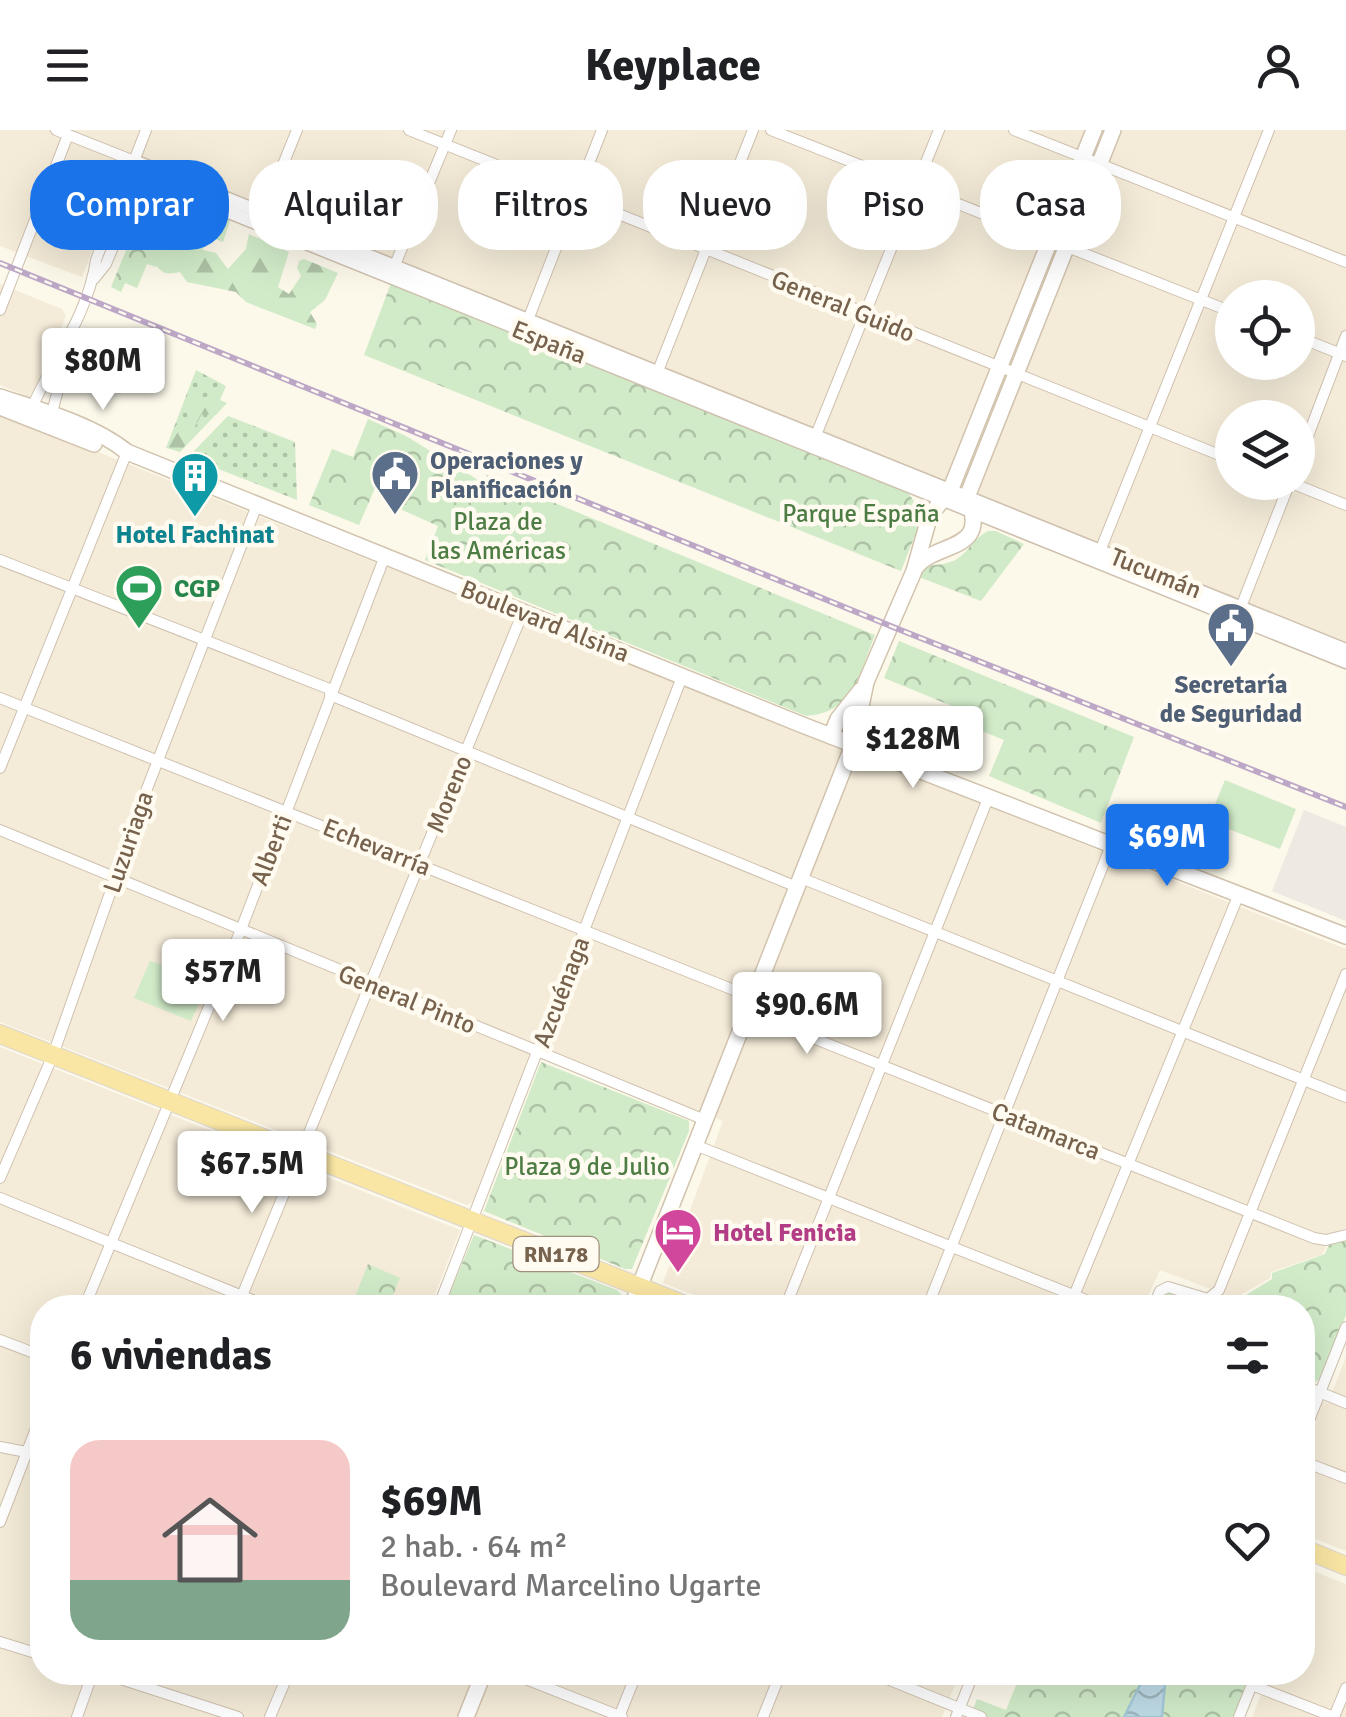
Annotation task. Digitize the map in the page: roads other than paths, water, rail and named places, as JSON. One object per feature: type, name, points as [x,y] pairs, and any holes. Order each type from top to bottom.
[{"type":"main road","points":[[1082,160],[1094,130]]},
{"type":"main road","points":[[1101,160],[1114,130]]},
{"type":"main road","points":[[637,1295],[853,745],[866,682],[914,570],[924,531],[945,495],[1046,250]]},
{"type":"main road","points":[[914,570],[925,557],[962,542],[972,524],[970,505],[1065,250]]},
{"type":"main road","name":"Boulevard Alsina","points":[[0,397],[853,745],[1346,936]]},
{"type":"main road","name":"Boulevard Alsina","points":[[0,408],[30,412]]},
{"type":"main road","points":[[831,736],[838,719],[866,682]]},
{"type":"main road","name":"RN178","points":[[0,1034],[660,1295]]},
{"type":"main road","points":[[1315,1556],[1346,1566]]},
{"type":"main road","points":[[466,1717],[479,1685]]},
{"type":"street","name":"España","points":[[56,130],[129,160]]},
{"type":"street","points":[[135,160],[146,130]]},
{"type":"street","points":[[285,160],[297,130]]},
{"type":"street","name":"General Guido","points":[[409,130],[485,160]]},
{"type":"street","points":[[392,272],[451,130]]},
{"type":"street","points":[[590,160],[602,130]]},
{"type":"street","points":[[742,160],[754,130]]},
{"type":"street","points":[[771,130],[846,160]]},
{"type":"street","points":[[927,160],[939,130]]},
{"type":"street","points":[[1014,130],[1093,160]]},
{"type":"street","points":[[1098,556],[1269,130]]},
{"type":"street","points":[[0,310],[68,135]]},
{"type":"street","points":[[1121,172],[1346,262]]},
{"type":"street","points":[[30,412],[75,325],[100,250]]},
{"type":"street","points":[[93,280],[112,250]]},
{"type":"street","name":"España","points":[[339,250],[970,505]]},
{"type":"street","points":[[526,326],[555,250]]},
{"type":"street","points":[[655,378],[705,250]]},
{"type":"street","name":"General Guido","points":[[705,250],[1215,453]]},
{"type":"street","points":[[813,442],[891,250]]},
{"type":"street","points":[[1077,250],[1215,305]]},
{"type":"street","points":[[50,420],[75,325]]},
{"type":"street","points":[[1315,420],[1346,336]]},
{"type":"street","points":[[1315,344],[1342,354]]},
{"type":"street","points":[[0,768],[127,452]]},
{"type":"street","points":[[1315,493],[1346,505]]},
{"type":"street","points":[[1239,613],[1282,500]]},
{"type":"street","name":"Luzuriaga","points":[[0,1178],[53,1055],[117,866],[257,504]]},
{"type":"street","name":"Tucumán","points":[[970,505],[1239,613],[1346,662]]},
{"type":"street","name":"Alberti","points":[[89,1295],[240,932],[386,556]]},
{"type":"street","points":[[0,560],[204,640],[628,818],[934,932],[1346,1097]]},
{"type":"street","name":"Moreno","points":[[242,1295],[523,612]]},
{"type":"street","name":"Tucumán","points":[[1239,613],[1346,650]]},
{"type":"street","name":"Azcuénaga","points":[[443,1295],[682,676]]},
{"type":"street","name":"Echevarría","points":[[0,698],[585,930],[751,1005]]},
{"type":"street","points":[[789,1295],[989,796]]},
{"type":"street","name":"General Pinto","points":[[0,830],[240,932],[705,1120]]},
{"type":"street","points":[[932,1295],[1112,843]]},
{"type":"street","points":[[695,1146],[1074,1295],[1239,894]]},
{"type":"street","points":[[1215,1295],[1346,974]]},
{"type":"street","name":"Catamarca","points":[[751,1005],[881,1065],[1318,1239],[1346,1235]]},
{"type":"street","points":[[0,1198],[242,1295]]},
{"type":"street","points":[[1160,1295],[1164,1288],[1173,1287],[1193,1295]]},
{"type":"street","points":[[1315,1406],[1346,1327]]},
{"type":"street","points":[[0,1340],[30,1351]]},
{"type":"street","points":[[1315,1391],[1346,1403]]},
{"type":"street","points":[[0,1522],[30,1444]]},
{"type":"street","points":[[0,1447],[30,1453]]},
{"type":"street","points":[[1315,1466],[1346,1478]]},
{"type":"street","points":[[0,1642],[30,1651]]},
{"type":"street","points":[[76,1717],[90,1685]]},
{"type":"street","points":[[137,1685],[238,1717]]},
{"type":"street","points":[[270,1717],[284,1685]]},
{"type":"street","points":[[540,1685],[620,1717],[632,1685]]},
{"type":"street","points":[[763,1717],[775,1685]]},
{"type":"street","points":[[898,1685],[958,1713],[981,1717]]},
{"type":"street","points":[[958,1713],[969,1685]]},
{"type":"street","points":[[1239,1717],[1252,1685]]},
{"type":"street","points":[[1254,1685],[1334,1717],[1346,1688]]},
{"type":"water","points":[[1140,1685],[1165,1685],[1162,1717],[1124,1717]]},
{"type":"railway","points":[[0,263],[1346,807]]},
{"type":"place","name":"Operaciones y Planificación","points":[[395,516]]},
{"type":"place","name":"Hotel Fachinat","points":[[195,518]]},
{"type":"place","name":"CGP","points":[[139,630]]},
{"type":"place","name":"Secretaría de Seguridad","points":[[1231,668]]},
{"type":"place","name":"Hotel Fenicia","points":[[678,1274]]},
{"type":"park label","name":"Parque España","points":[[861,513]]},
{"type":"park label","name":"Plaza de las Américas","points":[[498,536]]},
{"type":"park label","name":"Plaza 9 de Julio","points":[[587,1166]]}]
